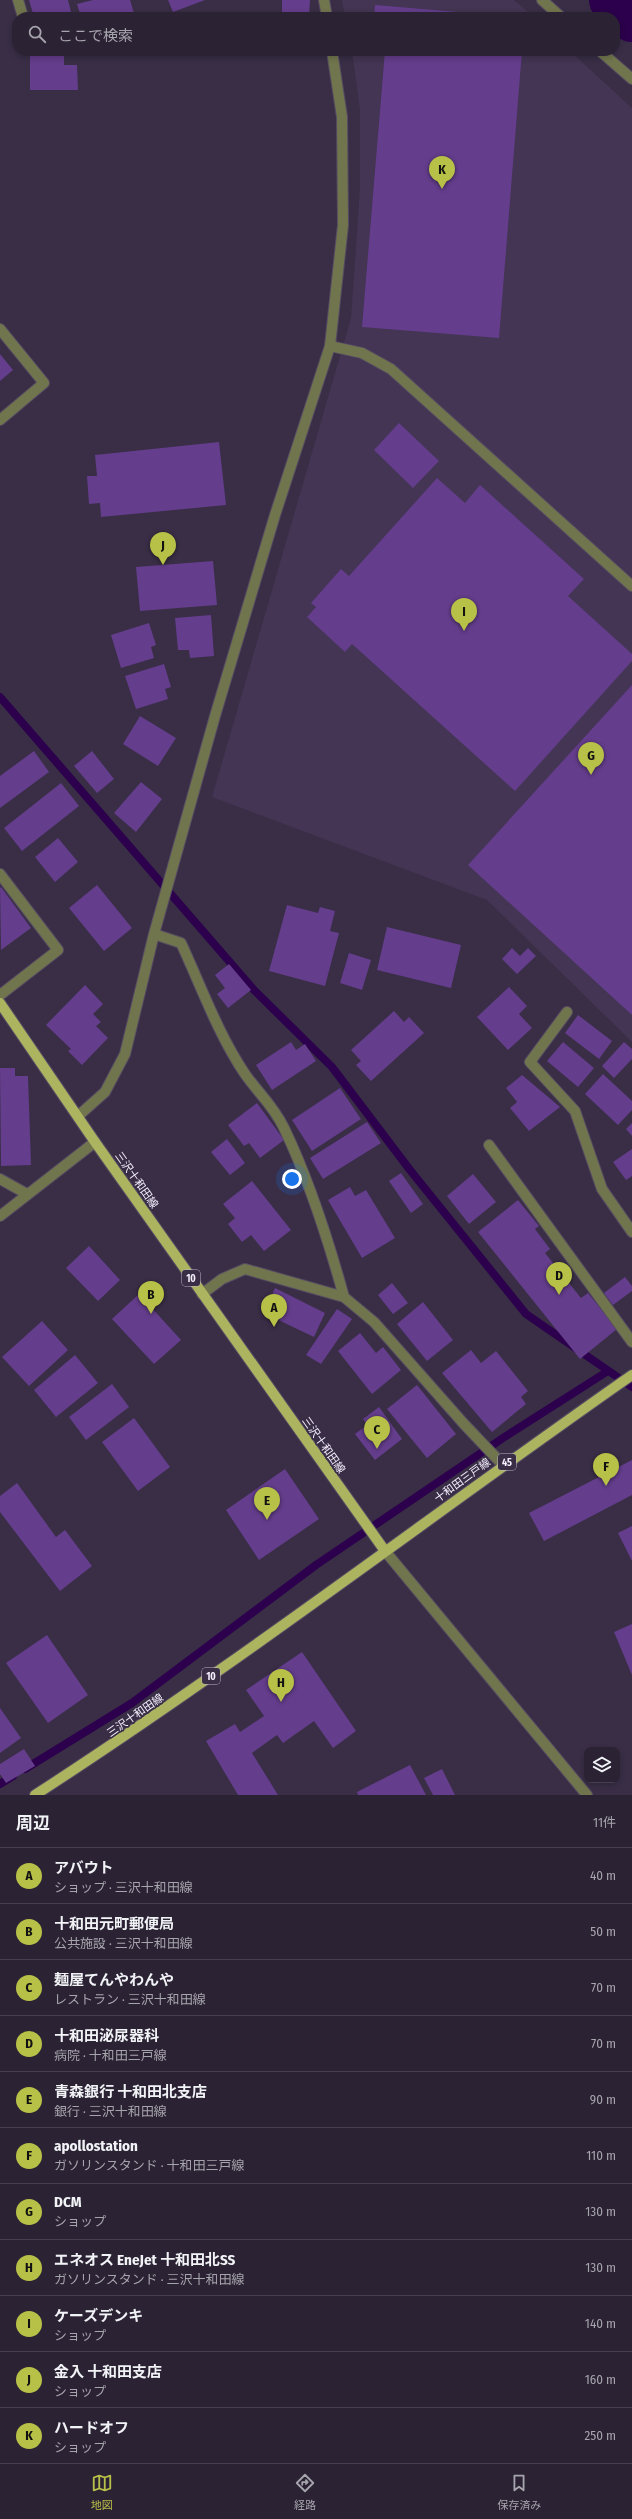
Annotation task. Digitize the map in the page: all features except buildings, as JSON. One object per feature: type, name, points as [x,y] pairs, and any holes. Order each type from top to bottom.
[{"type":"main road","name":"三沢十和田線","points":[[0,1003],[95,1142],[384,1551],[137,1729],[35,1795]]},
{"type":"main road","name":"十和田三戸線","points":[[384,1551],[503,1465],[632,1375]]},
{"type":"street","points":[[18,0],[22,12]]},
{"type":"street","points":[[324,0],[326,12]]},
{"type":"street","points":[[542,0],[555,12]]},
{"type":"street","points":[[78,1116],[105,1092],[124,1054],[154,934],[219,701],[275,515],[330,346],[343,225],[342,117],[333,56]]},
{"type":"street","points":[[606,56],[632,79]]},
{"type":"street","points":[[0,329],[44,383],[0,420]]},
{"type":"street","points":[[330,346],[362,354],[392,369],[632,586]]},
{"type":"street","points":[[0,874],[58,950],[0,995]]},
{"type":"street","points":[[154,934],[181,943],[226,1039],[246,1074],[270,1103],[284,1128],[326,1232],[344,1297]]},
{"type":"street","points":[[567,1012],[530,1062],[575,1111],[602,1189],[632,1232]]},
{"type":"street","points":[[0,1216],[95,1142]]},
{"type":"street","points":[[489,1145],[632,1342]]},
{"type":"street","points":[[0,1180],[27,1194]]},
{"type":"street","points":[[202,1294],[222,1279],[245,1269],[344,1297],[374,1322],[464,1424],[503,1465]]},
{"type":"street","points":[[384,1551],[587,1795]]},
{"type":"shaded area","points":[[342,0],[514,0],[528,12],[344,12]]},
{"type":"shaded area","points":[[353,56],[575,56],[632,108],[632,1042],[487,900],[212,797],[351,318],[360,188],[360,110]]},
{"type":"waterway","points":[[613,0],[632,18]]},
{"type":"waterway","points":[[0,697],[254,990],[332,1067],[410,1170],[526,1314],[632,1387]]},
{"type":"waterway","points":[[25,1769],[132,1703],[316,1565],[503,1438],[608,1371]]},
{"type":"waterway","points":[[0,1784],[13,1776]]},
{"type":"place","name":"ハードオフ","points":[[442,189]]},
{"type":"place","name":"金入 十和田支店","points":[[163,565]]},
{"type":"place","name":"ケーズデンキ","points":[[464,631]]},
{"type":"place","name":"DCM","points":[[591,775]]},
{"type":"place","name":"十和田泌尿器科","points":[[559,1295]]},
{"type":"place","name":"十和田元町郵便局","points":[[151,1314]]},
{"type":"place","name":"アバウト","points":[[274,1327]]},
{"type":"place","name":"麺屋てんやわんや","points":[[377,1449]]},
{"type":"place","name":"apollostation","points":[[606,1486]]},
{"type":"place","name":"青森銀行 十和田北支店","points":[[267,1520]]},
{"type":"place","name":"エネオス EneJet 十和田北SS","points":[[281,1702]]}]
